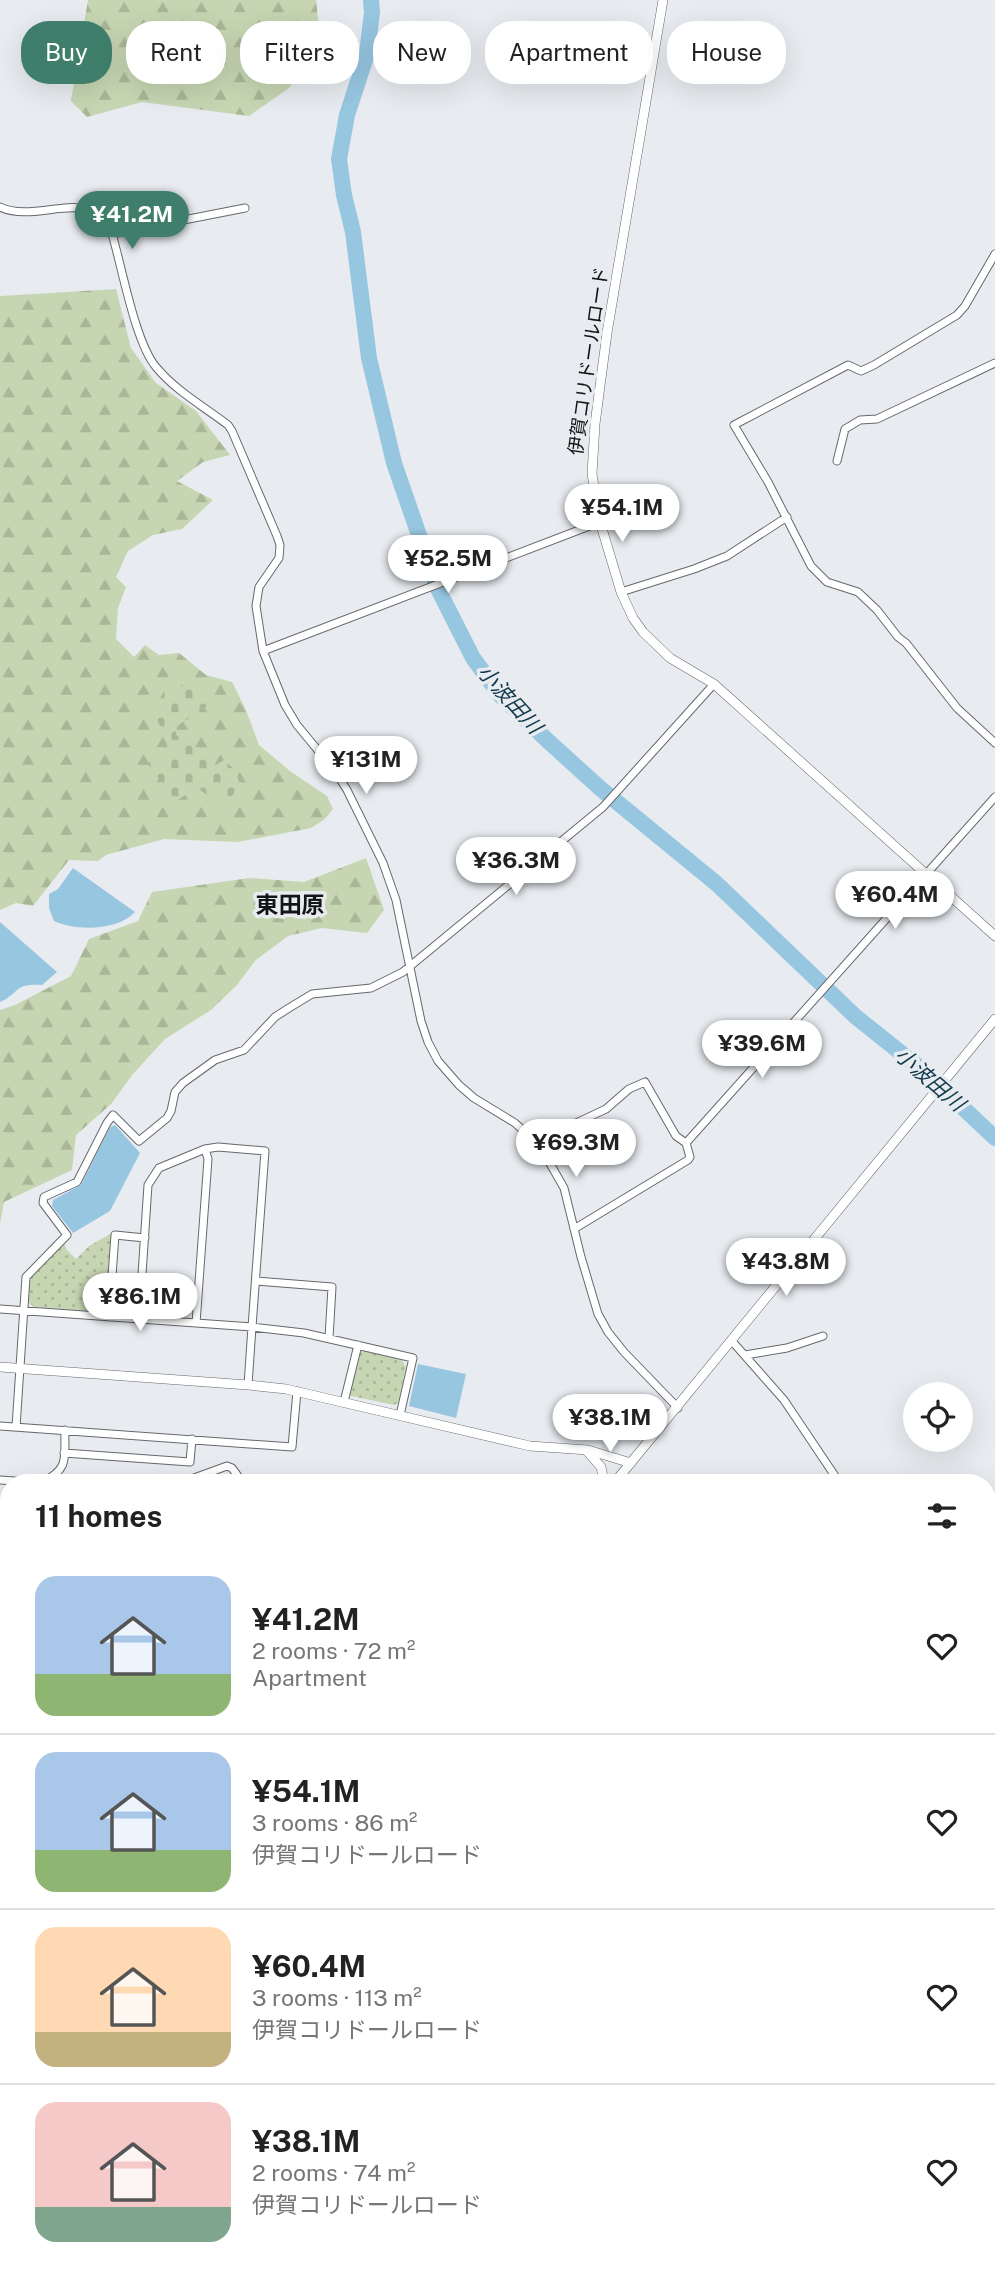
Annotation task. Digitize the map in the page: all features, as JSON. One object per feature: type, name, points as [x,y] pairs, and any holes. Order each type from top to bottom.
[{"type":"street","name":"伊賀コリドールロード","points":[[663,0],[607,333],[595,424],[592,474],[600,522],[621,592],[634,618],[658,647],[714,684],[928,873],[995,936]]},
{"type":"street","points":[[0,207],[21,213],[88,209],[104,218],[112,234],[145,349],[155,366],[232,431],[280,545],[279,558],[262,580],[257,606],[263,651],[285,705],[297,725],[335,771],[369,831],[383,863],[396,900],[421,1021],[428,1042],[438,1061],[474,1098],[510,1119],[540,1146],[561,1178],[594,1303],[608,1332],[678,1408]]},
{"type":"street","points":[[112,234],[245,208]]},
{"type":"street","points":[[995,254],[957,316],[874,365],[861,371],[848,365],[734,425],[811,566],[827,582],[858,592],[877,610],[957,708],[995,743]]},
{"type":"street","points":[[837,461],[845,429],[860,420],[877,419],[995,363]]},
{"type":"street","points":[[621,592],[727,556],[786,517]]},
{"type":"street","points":[[263,651],[600,522]]},
{"type":"street","points":[[16,1427],[26,1277],[67,1235],[43,1203],[44,1197],[77,1182],[113,1115],[139,1141],[166,1118],[171,1111],[175,1091],[183,1083],[215,1060],[244,1050],[275,1017],[289,1008],[317,992],[371,988],[403,972],[603,807],[714,684]]},
{"type":"street","points":[[686,1143],[995,797]]},
{"type":"street","points":[[622,1474],[995,1019]]},
{"type":"street","points":[[540,1146],[574,1124],[606,1109],[629,1089],[645,1082],[676,1136],[686,1143],[690,1157],[688,1160],[574,1229]]},
{"type":"street","points":[[139,1319],[148,1185],[159,1168],[205,1149],[218,1147],[265,1151],[248,1385]]},
{"type":"street","points":[[196,1323],[208,1158],[205,1149]]},
{"type":"street","points":[[109,1317],[115,1235],[145,1238]]},
{"type":"street","points":[[256,1281],[332,1287],[329,1338]]},
{"type":"street","points":[[0,1308],[304,1333],[413,1358],[400,1415]]},
{"type":"street","points":[[745,1355],[788,1348],[823,1336]]},
{"type":"street","points":[[731,1340],[790,1408],[834,1474]]},
{"type":"street","points":[[344,1402],[358,1345]]},
{"type":"street","points":[[0,1367],[297,1391],[530,1446],[581,1449],[631,1463]]},
{"type":"street","points":[[0,1426],[292,1447],[297,1391]]},
{"type":"street","points":[[58,1474],[62,1469],[65,1430]]},
{"type":"street","points":[[187,1474],[192,1439]]},
{"type":"street","points":[[581,1449],[591,1454],[603,1474]]},
{"type":"street","points":[[64,1453],[190,1462]]},
{"type":"street","points":[[205,1474],[227,1466],[236,1474]]},
{"type":"green space","points":[[88,0],[316,0],[318,21],[240,21],[240,84],[292,84],[249,116],[142,102],[87,117],[71,101],[74,84],[112,84],[112,21],[84,21]]},
{"type":"green space","points":[[116,289],[131,348],[156,383],[196,411],[230,455],[203,462],[177,481],[213,500],[182,529],[153,535],[128,551],[116,577],[126,587],[118,608],[116,639],[134,657],[145,645],[159,655],[179,653],[206,675],[232,682],[259,745],[290,771],[327,796],[333,809],[325,819],[311,828],[238,842],[164,839],[106,855],[98,861],[69,860],[33,906],[16,903],[0,910],[0,296]]},
{"type":"green space","points":[[196,684],[209,705],[177,726],[176,735],[196,748],[211,768],[224,760],[236,771],[240,786],[229,799],[215,802],[197,787],[176,801],[147,763],[161,758],[168,750],[166,738],[153,712],[165,689]]},
{"type":"green space","points":[[366,858],[384,910],[367,933],[322,928],[288,936],[256,960],[236,986],[211,1010],[165,1039],[133,1074],[111,1104],[76,1135],[72,1170],[4,1202],[0,1224],[0,1010],[71,976],[89,939],[138,921],[152,892],[249,878],[304,882]]},
{"type":"green space","points":[[112,1233],[108,1308],[102,1312],[34,1307],[28,1302],[30,1278],[64,1243],[76,1259],[89,1246]]},
{"type":"green space","points":[[364,1351],[402,1360],[406,1367],[398,1403],[394,1405],[351,1396],[349,1393],[359,1353]]},
{"type":"water","points":[[73,868],[135,912],[128,918],[108,926],[85,928],[54,921],[49,908],[49,894],[58,889]]},
{"type":"water","points":[[0,922],[57,972],[42,985],[22,987],[0,1002]]},
{"type":"water","points":[[115,1125],[140,1153],[110,1211],[73,1233],[52,1206],[53,1200],[81,1185],[110,1127]]},
{"type":"water","points":[[418,1364],[466,1374],[456,1418],[409,1406]]},
{"type":"waterway","name":"小波田川","points":[[371,0],[367,54],[347,115],[339,159],[353,232],[369,358],[394,463],[437,587],[473,658],[500,695],[548,741],[601,789],[717,884],[856,1017],[925,1072],[995,1138]]},
{"type":"district","name":"東田原","points":[[290,904]]}]
